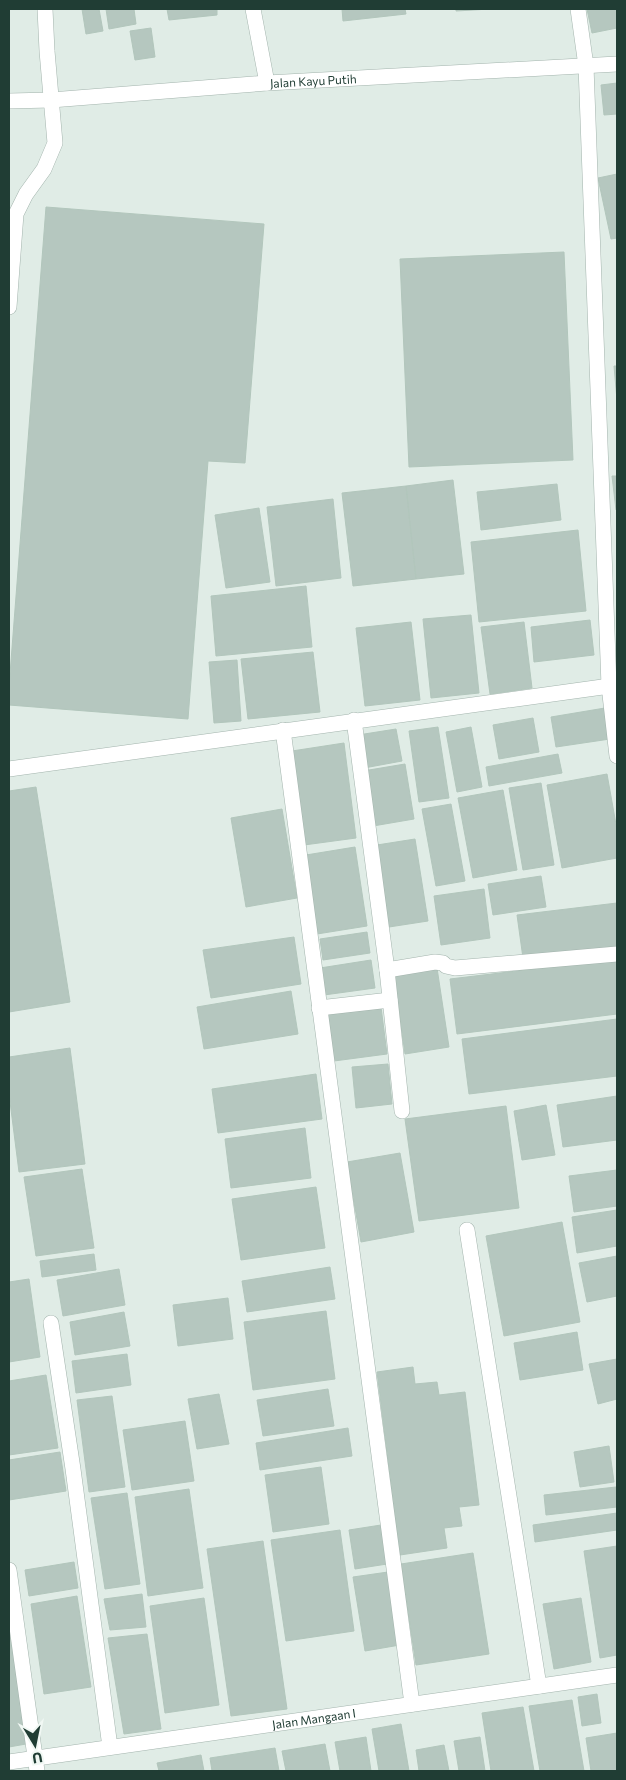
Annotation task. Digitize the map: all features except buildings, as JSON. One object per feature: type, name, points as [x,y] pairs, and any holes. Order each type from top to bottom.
[{"type":"street","points":[[9,307],[16,214],[26,194],[44,169],[55,143],[45,9]]},
{"type":"street","points":[[254,9],[267,83]]},
{"type":"street","points":[[578,9],[586,66],[617,756]]},
{"type":"street","name":"Jalan Kayu Putih","points":[[9,101],[51,100],[267,83],[617,64]]},
{"type":"street","points":[[9,769],[613,685]]},
{"type":"street","points":[[354,720],[387,970],[402,1111]]},
{"type":"street","points":[[283,730],[412,1704]]},
{"type":"street","points":[[387,970],[435,962],[455,968],[617,954]]},
{"type":"street","points":[[319,1008],[390,1000]]},
{"type":"street","points":[[467,1230],[539,1686]]},
{"type":"street","points":[[51,1323],[73,1469],[110,1747]]},
{"type":"street","points":[[9,1570],[37,1765]]},
{"type":"street","name":"Jalan Mangaan I","points":[[9,1762],[37,1765],[110,1747],[617,1675]]}]
